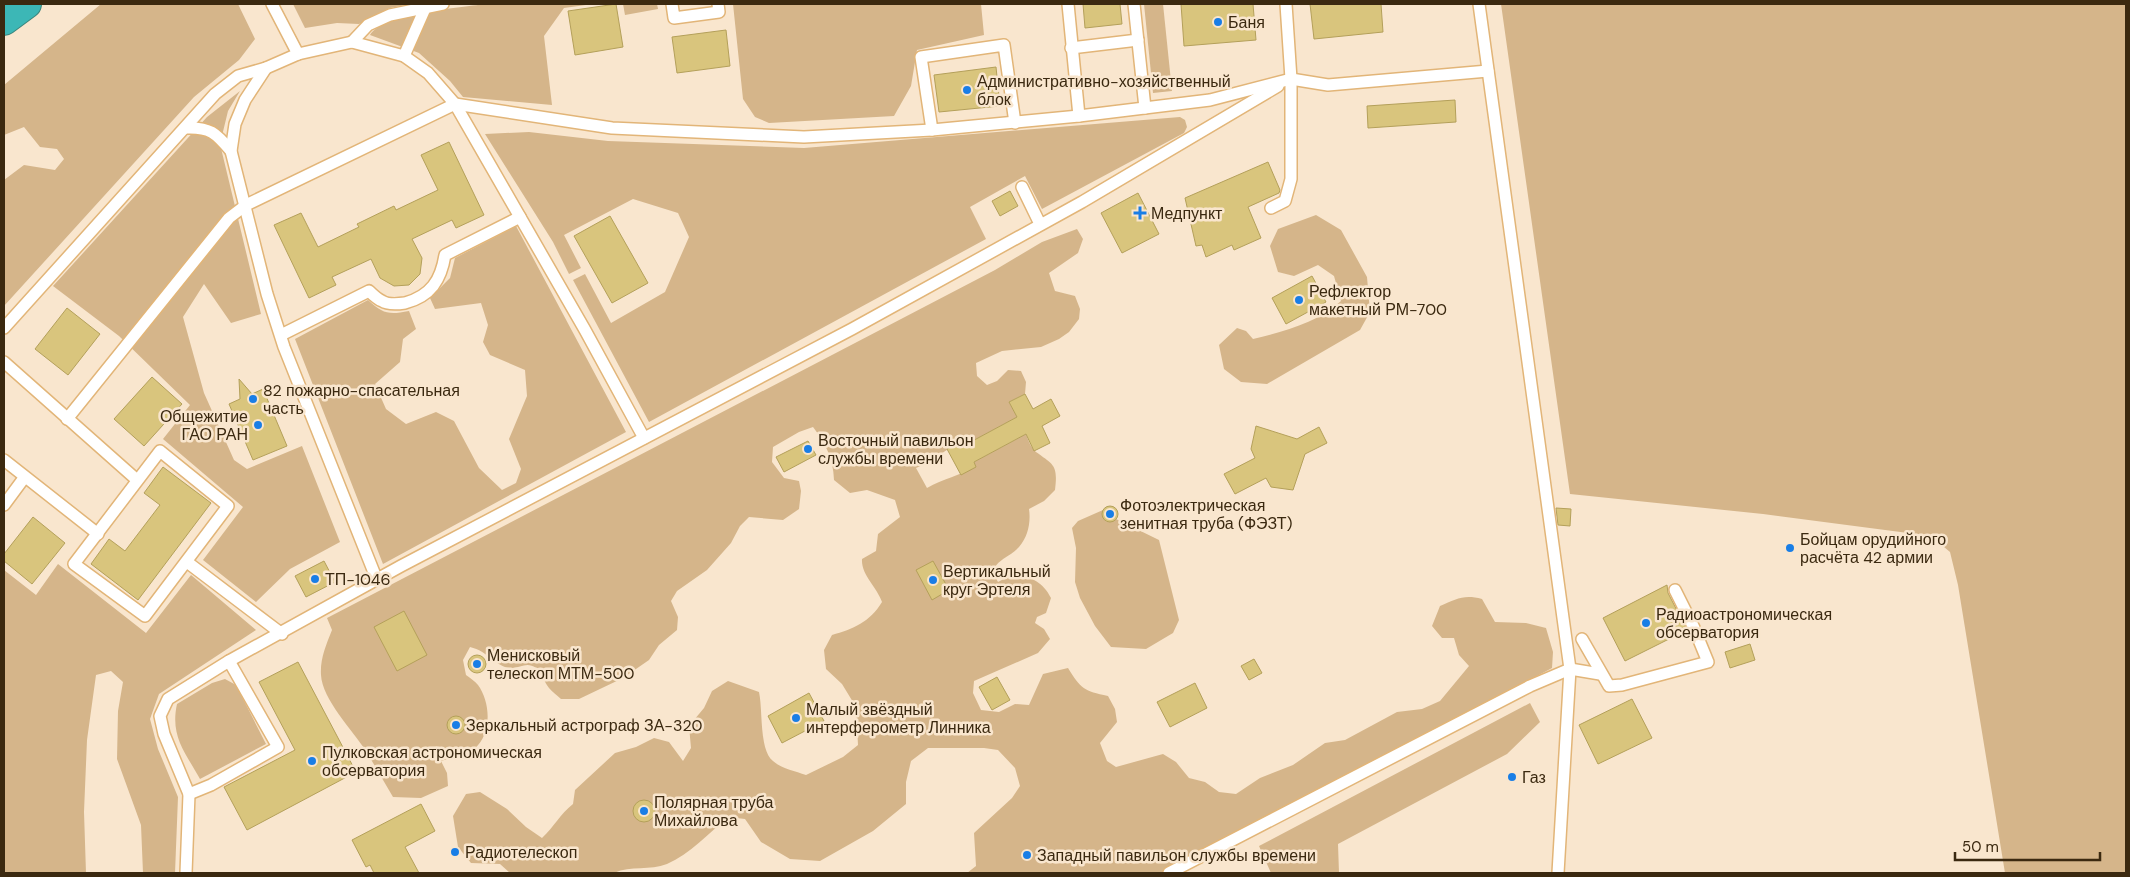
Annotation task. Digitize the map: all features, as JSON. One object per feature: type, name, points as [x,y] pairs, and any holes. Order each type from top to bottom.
[{"type":"highway","points":[[4,22],[27,4]]},
{"type":"lane","points":[[272,4],[298,54]]},
{"type":"lane","points":[[352,42],[368,25],[383,18],[426,5],[443,4]]},
{"type":"lane","points":[[672,4],[674,18],[719,12],[718,4]]},
{"type":"lane","points":[[1068,4],[1079,116]]},
{"type":"lane","points":[[1134,4],[1145,108]]},
{"type":"lane","points":[[1271,208],[1285,201],[1292,179],[1291,78],[1286,4]]},
{"type":"lane","points":[[1479,4],[1570,669],[1558,873]]},
{"type":"lane","points":[[404,56],[426,5]]},
{"type":"lane","points":[[1071,48],[1138,40]]},
{"type":"lane","points":[[4,328],[215,94],[238,76],[266,68],[298,54],[352,42],[404,56],[428,73],[455,104],[644,438]]},
{"type":"lane","points":[[932,130],[921,57],[1004,46],[1015,123]]},
{"type":"lane","points":[[266,68],[245,100],[235,124],[231,151],[267,294],[281,335],[376,580]]},
{"type":"lane","points":[[67,419],[229,218],[246,205],[455,104],[612,128],[804,137],[932,130],[1079,116],[1210,100],[1291,78],[1328,85],[1488,71]]},
{"type":"lane","points":[[186,873],[189,794],[164,734],[160,716],[168,699],[229,661],[282,634],[376,580],[852,329],[1082,202],[1291,78]]},
{"type":"lane","points":[[1210,100],[1219,106],[1222,114],[1215,124]]},
{"type":"lane","points":[[186,128],[204,128],[218,136],[231,151]]},
{"type":"lane","points":[[1022,187],[1040,224]]},
{"type":"lane","points":[[281,335],[369,291],[383,302],[398,304],[420,299],[434,285],[442,271],[445,255],[520,217]]},
{"type":"lane","points":[[4,362],[137,480]]},
{"type":"lane","points":[[160,451],[228,506],[145,616],[74,564],[137,480],[160,451]]},
{"type":"lane","points":[[4,460],[24,478],[98,534]]},
{"type":"lane","points":[[4,505],[24,478]]},
{"type":"lane","points":[[187,562],[282,634]]},
{"type":"lane","points":[[1582,639],[1600,674],[1609,686],[1622,685],[1708,662],[1675,590]]},
{"type":"lane","points":[[189,794],[211,785],[278,747],[229,661]]},
{"type":"lane","points":[[1170,873],[1530,686],[1570,669],[1600,674]]},
{"type":"shaded area","points":[[101,4],[238,4],[255,39],[239,60],[194,97],[4,306],[4,180],[24,165],[55,170],[64,159],[57,149],[40,147],[24,127],[4,135],[4,85]]},
{"type":"shaded area","points":[[293,4],[411,4],[390,8],[359,24],[337,23],[305,28]]},
{"type":"shaded area","points":[[485,4],[593,4],[564,8],[544,36],[552,105],[463,97],[450,81],[419,53],[370,35],[390,21],[423,13]]},
{"type":"shaded area","points":[[623,4],[657,4],[658,9],[625,15]]},
{"type":"shaded area","points":[[733,4],[981,4],[984,35],[917,50],[911,86],[894,116],[769,123],[755,117],[743,99]]},
{"type":"shaded area","points":[[1144,4],[1163,4],[1172,91],[1153,93]]},
{"type":"shaded area","points":[[1501,4],[2126,4],[2126,873],[2005,873],[1958,585],[1950,552],[1931,536],[1763,514],[1570,494]]},
{"type":"shaded area","points":[[240,91],[228,111],[220,144],[261,314],[231,323],[204,284],[183,317],[204,393],[234,460],[247,469],[302,446],[340,542],[290,569],[256,602],[203,560],[243,507],[163,439],[190,405],[119,336],[53,286],[207,117]]},
{"type":"shaded area","points":[[1180,117],[1185,120],[1187,127],[1184,133],[1042,209],[1025,176],[970,207],[986,239],[649,422],[573,280],[585,274],[611,323],[665,292],[689,237],[678,213],[633,199],[564,235],[581,268],[569,274],[553,242],[485,134],[529,132],[608,141],[804,148]]},
{"type":"shaded area","points":[[1316,215],[1341,230],[1367,277],[1370,312],[1360,330],[1267,384],[1241,382],[1224,369],[1219,345],[1237,328],[1246,331],[1253,339],[1311,320],[1322,315],[1341,301],[1334,276],[1318,265],[1294,276],[1278,272],[1270,246],[1278,229]]},
{"type":"shaded area","points":[[516,226],[626,432],[383,564],[295,339],[368,300],[382,311],[396,313],[409,311],[416,329],[403,339],[400,362],[375,384],[386,409],[406,424],[436,412],[454,421],[479,468],[502,490],[516,483],[521,469],[509,439],[527,396],[525,370],[490,355],[483,342],[488,325],[481,303],[435,309],[430,298],[450,278],[455,258]]},
{"type":"shaded area","points":[[1077,229],[1083,239],[1078,253],[1049,273],[1055,291],[1075,296],[1080,309],[1079,319],[1069,332],[1041,347],[1002,351],[976,363],[977,376],[987,385],[997,381],[1008,370],[1021,371],[1026,382],[1025,394],[1009,402],[1017,417],[965,445],[962,441],[916,468],[927,488],[976,467],[974,462],[1026,434],[1036,452],[1051,463],[1055,470],[1055,490],[1044,501],[1029,509],[1030,519],[1025,539],[1015,551],[999,562],[992,571],[998,582],[1015,573],[1041,584],[1051,598],[1046,613],[1037,617],[1035,623],[1044,629],[1050,639],[1038,653],[974,681],[973,693],[981,710],[999,712],[1015,704],[1029,705],[1043,674],[1068,668],[1076,681],[1084,688],[1108,696],[1115,709],[1117,722],[1100,743],[1107,761],[1116,767],[1163,754],[1176,762],[1189,778],[1205,782],[1219,792],[1236,794],[1260,778],[1293,765],[1325,743],[1345,740],[1397,712],[1422,709],[1440,701],[1469,666],[1459,655],[1454,638],[1442,638],[1432,626],[1440,606],[1451,601],[1465,597],[1482,599],[1495,622],[1526,623],[1546,628],[1553,652],[1552,668],[1170,873],[967,873],[976,866],[974,833],[1012,798],[1020,786],[1015,768],[998,750],[984,748],[928,748],[911,761],[906,782],[906,804],[873,831],[820,861],[790,859],[761,842],[745,819],[728,817],[684,855],[661,866],[627,869],[614,873],[510,873],[500,864],[471,863],[458,847],[453,816],[466,794],[480,792],[507,809],[526,827],[542,838],[573,804],[575,790],[615,753],[636,747],[654,738],[669,742],[683,761],[691,748],[689,726],[704,708],[712,691],[728,681],[759,692],[765,748],[773,761],[780,766],[806,775],[843,757],[858,745],[856,707],[842,684],[826,669],[824,650],[832,635],[860,624],[872,615],[882,602],[864,570],[862,559],[876,551],[878,534],[900,517],[895,500],[867,490],[850,493],[834,480],[828,452],[822,439],[813,427],[799,432],[773,447],[772,462],[784,478],[799,481],[801,491],[799,509],[783,520],[749,517],[740,526],[731,543],[707,570],[677,591],[671,601],[678,617],[677,630],[659,645],[649,660],[623,678],[579,699],[561,699],[549,688],[536,668],[529,665],[514,668],[505,667],[482,652],[470,647],[463,660],[466,675],[478,685],[482,692],[488,718],[487,727],[480,743],[471,751],[441,761],[447,773],[448,786],[421,798],[393,797],[366,751],[332,704],[323,684],[321,663],[332,630],[327,618],[995,270],[1042,242]]},
{"type":"shaded area","points":[[1103,510],[1102,515],[1107,522],[1116,519],[1159,540],[1179,620],[1173,633],[1146,649],[1111,647],[1095,626],[1080,598],[1075,582],[1076,548],[1072,528],[1078,521]]},
{"type":"shaded area","points":[[58,564],[146,633],[191,575],[256,630],[159,694],[150,719],[158,749],[178,797],[175,873],[143,873],[141,825],[117,759],[118,711],[123,682],[111,671],[96,675],[87,740],[84,812],[86,873],[4,873],[4,570],[36,595]]},
{"type":"shaded area","points":[[225,679],[236,685],[266,744],[200,779],[184,752],[177,735],[175,715],[177,704],[212,683]]},
{"type":"shaded area","points":[[1530,703],[1540,722],[1507,754],[1338,844],[1339,873],[1271,873],[1259,846]]},
{"type":"building","points":[[616,4],[623,47],[575,55],[568,11]]},
{"type":"building","points":[[1083,4],[1120,4],[1122,24],[1085,28]]},
{"type":"building","name":"Баня","points":[[1181,4],[1253,4],[1256,40],[1184,46]]},
{"type":"building","points":[[1310,4],[1381,4],[1383,32],[1314,39]]},
{"type":"building","points":[[726,30],[730,66],[677,73],[672,37]]},
{"type":"building","name":"Административно-хозяйственный блок","points":[[996,67],[1000,106],[939,112],[934,75]]},
{"type":"building","points":[[1455,100],[1456,122],[1368,128],[1367,106]]},
{"type":"building","points":[[449,142],[484,215],[456,228],[452,220],[412,239],[422,258],[420,274],[409,285],[394,286],[380,278],[371,259],[332,277],[336,285],[309,298],[274,225],[301,213],[318,247],[359,227],[357,224],[394,206],[396,210],[438,190],[421,155]]},
{"type":"building","points":[[1268,162],[1280,190],[1279,193],[1248,207],[1261,238],[1234,250],[1232,245],[1206,257],[1202,245],[1196,246],[1185,198]]},
{"type":"building","points":[[1010,191],[1018,206],[1000,216],[992,201]]},
{"type":"building","points":[[1138,193],[1159,234],[1122,253],[1101,213]]},
{"type":"building","points":[[610,216],[648,283],[612,303],[574,236]]},
{"type":"building","name":"Рефлектор макетный РМ-700","points":[[1312,276],[1326,302],[1286,324],[1272,298]]},
{"type":"building","points":[[67,308],[100,334],[68,375],[35,349]]},
{"type":"building","points":[[152,377],[182,404],[144,446],[114,419]]},
{"type":"building","name":"Общежитие ГАО РАН","points":[[239,379],[252,394],[263,389],[287,446],[253,460],[229,404],[240,399]]},
{"type":"building","points":[[1025,394],[1033,409],[1051,399],[1060,416],[1042,426],[1050,443],[1034,451],[1026,434],[974,462],[976,467],[961,475],[947,449],[962,440],[965,445],[1017,417],[1009,402]]},
{"type":"building","points":[[1256,426],[1297,439],[1319,427],[1327,443],[1305,454],[1293,490],[1271,487],[1266,478],[1235,494],[1224,474],[1255,458],[1251,449]]},
{"type":"building","points":[[808,441],[816,455],[784,472],[776,457]]},
{"type":"building","points":[[163,467],[211,503],[138,600],[91,564],[109,539],[125,551],[160,505],[144,493]]},
{"type":"building","name":"Фотоэлектрическая зенитная труба (ФЭЗТ)","points":[[1110,506],[1118,514],[1110,522],[1102,514]]},
{"type":"building","points":[[1556,508],[1571,509],[1570,526],[1558,525]]},
{"type":"building","points":[[33,517],[65,543],[32,584],[4,561],[4,554]]},
{"type":"building","name":"ТП-1046","points":[[324,561],[335,582],[306,597],[295,576]]},
{"type":"building","name":"Вертикальный круг Эртеля","points":[[933,561],[949,590],[932,600],[916,570]]},
{"type":"building","name":"Радиоастрономическая обсерватория","points":[[1667,585],[1668,593],[1687,630],[1625,661],[1603,618]]},
{"type":"building","points":[[404,611],[427,655],[397,671],[374,627]]},
{"type":"building","points":[[1750,644],[1755,660],[1730,668],[1725,652]]},
{"type":"building","name":"Менисковый телескоп МТМ-500","points":[[477,655],[483,658],[486,664],[483,670],[477,673],[471,670],[468,664],[471,658]]},
{"type":"building","points":[[1254,659],[1262,673],[1249,680],[1241,666]]},
{"type":"building","name":"Пулковская астрономическая обсерватория","points":[[298,662],[356,772],[247,830],[224,787],[295,750],[259,682]]},
{"type":"building","points":[[997,677],[1010,700],[992,710],[979,687]]},
{"type":"building","points":[[1195,683],[1207,708],[1170,727],[1157,702]]},
{"type":"building","name":"Малый звёздный интерферометр Линника","points":[[809,693],[824,721],[782,743],[768,716]]},
{"type":"building","points":[[1632,699],[1652,738],[1598,764],[1579,725]]},
{"type":"building","name":"Зеркальный астрограф ЗА-320","points":[[456,716],[462,719],[465,725],[462,731],[456,734],[450,731],[447,725],[450,719]]},
{"type":"building","name":"Полярная труба Михайлова","points":[[644,800],[654,807],[655,811],[648,821],[644,822],[634,815],[633,811],[640,801]]},
{"type":"building","points":[[421,804],[435,831],[405,847],[419,873],[374,873],[370,865],[366,867],[352,840]]},
{"type":"place","name":"Баня","points":[[1218,22]]},
{"type":"place","name":"Административно-хозяйственный блок","points":[[967,90]]},
{"type":"place","name":"Медпункт","points":[[1140,213]]},
{"type":"place","name":"Рефлектор макетный РМ-700","points":[[1299,300]]},
{"type":"place","name":"82 пожарно-спасательная часть","points":[[253,399]]},
{"type":"place","name":"Общежитие ГАО РАН","points":[[258,425]]},
{"type":"place","name":"Восточный павильон службы времени","points":[[808,449]]},
{"type":"place","name":"Фотоэлектрическая зенитная труба (ФЭЗТ)","points":[[1110,514]]},
{"type":"place","name":"Бойцам орудийного расчёта 42 армии","points":[[1790,548]]},
{"type":"place","name":"ТП-1046","points":[[315,579]]},
{"type":"place","name":"Вертикальный круг Эртеля","points":[[933,580]]},
{"type":"place","name":"Радиоастрономическая обсерватория","points":[[1646,623]]},
{"type":"place","name":"Менисковый телескоп МТМ-500","points":[[477,664]]},
{"type":"place","name":"Малый звёздный интерферометр Линника","points":[[796,718]]},
{"type":"place","name":"Зеркальный астрограф ЗА-320","points":[[456,725]]},
{"type":"place","name":"Пулковская астрономическая обсерватория","points":[[312,761]]},
{"type":"place","name":"Газ","points":[[1512,777]]},
{"type":"place","name":"Полярная труба Михайлова","points":[[644,811]]},
{"type":"place","name":"Радиотелескоп","points":[[455,852]]},
{"type":"place","name":"Западный павильон службы времени","points":[[1027,855]]}]
